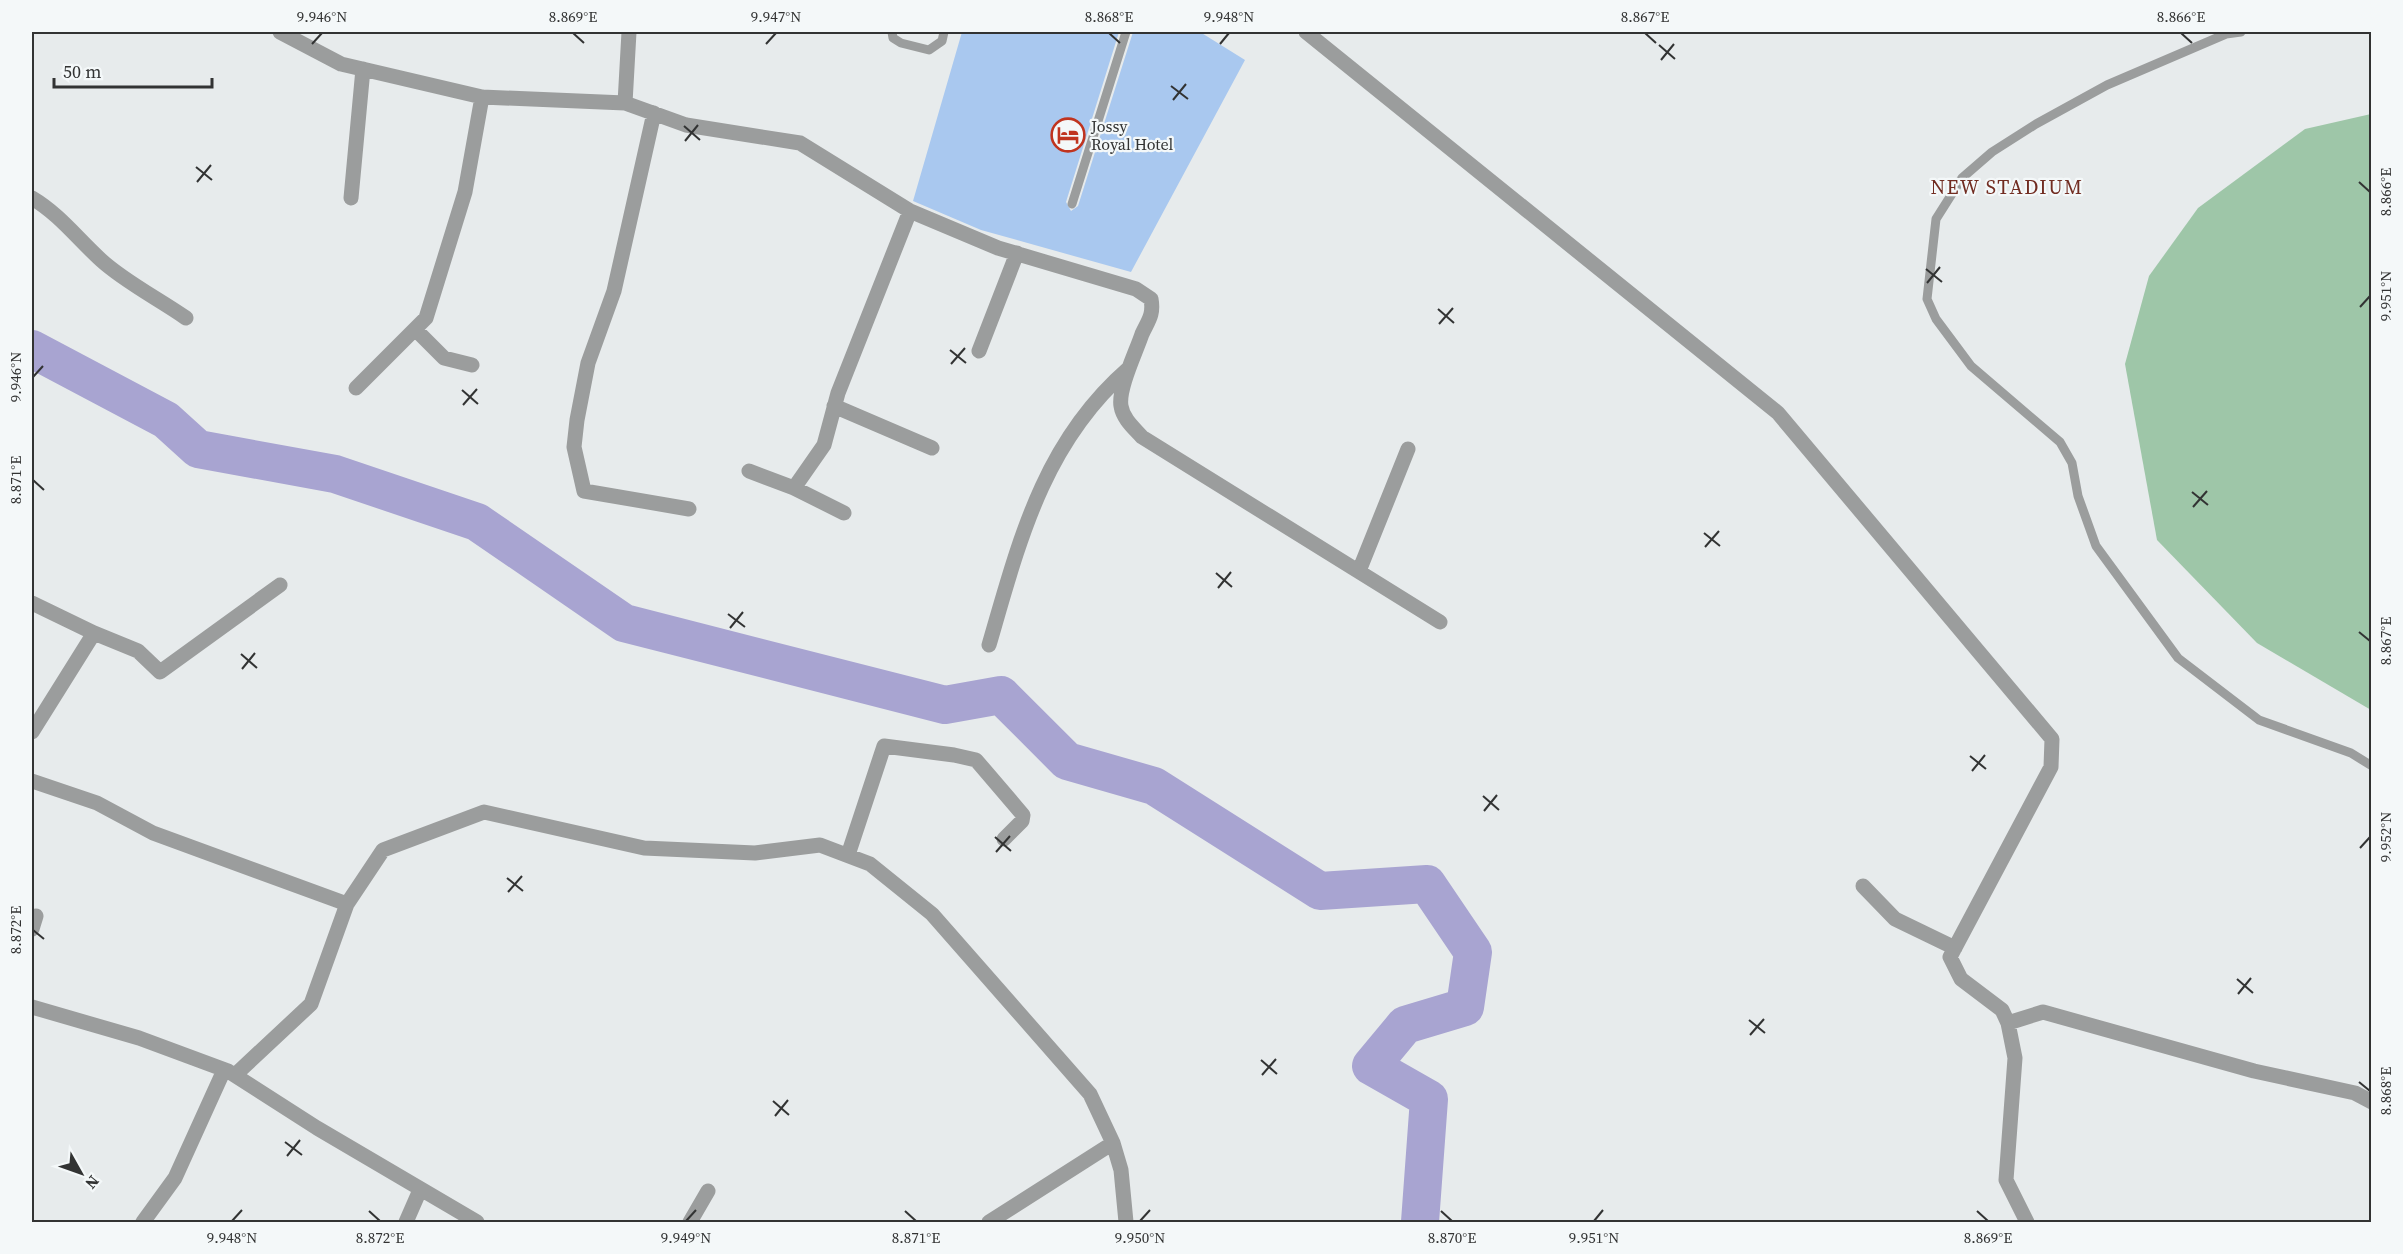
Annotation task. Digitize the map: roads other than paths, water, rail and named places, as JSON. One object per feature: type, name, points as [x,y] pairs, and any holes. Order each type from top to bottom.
[{"type":"street","points":[[280,32],[341,64],[482,97],[625,103],[686,125],[800,143],[910,211],[998,248],[1136,289],[1151,299],[1153,312],[1120,395],[1121,408],[1126,420],[1142,437],[1440,622]]},
{"type":"street","points":[[625,103],[629,32]]},
{"type":"street","points":[[1306,32],[1778,413],[2052,739],[2051,767],[1950,957],[1956,972],[2001,1010],[2008,1023],[2015,1058],[2006,1180],[2027,1222]]},
{"type":"street","points":[[351,198],[363,69]]},
{"type":"street","points":[[356,387],[426,318],[450,247],[465,192],[482,97]]},
{"type":"street","points":[[654,113],[614,291],[588,363],[574,447],[584,491],[689,509]]},
{"type":"street","points":[[32,198],[49,208],[102,261],[186,318]]},
{"type":"street","points":[[794,488],[824,445],[834,406],[910,211]]},
{"type":"street","points":[[979,351],[1017,254]]},
{"type":"street","points":[[415,329],[444,358],[472,365]]},
{"type":"street","points":[[989,645],[1022,532],[1046,475],[1056,457],[1107,387],[1131,367]]},
{"type":"street","points":[[834,406],[932,448]]},
{"type":"street","points":[[1359,571],[1408,449]]},
{"type":"street","points":[[749,471],[794,488],[844,513]]},
{"type":"street","points":[[32,603],[138,651],[160,672],[280,585]]},
{"type":"street","points":[[32,732],[94,633]]},
{"type":"street","points":[[848,855],[884,746],[954,754],[976,760],[1023,815],[1022,821],[1004,839]]},
{"type":"street","points":[[32,782],[97,803],[153,833],[347,904]]},
{"type":"street","points":[[143,1222],[175,1178],[230,1072],[311,1004],[347,904],[382,850],[484,812],[644,848],[755,853],[820,845],[870,864],[932,915],[1090,1094],[1113,1143],[1121,1170],[1126,1222]]},
{"type":"street","points":[[1863,886],[1895,919],[1955,948]]},
{"type":"street","points":[[32,1007],[139,1038],[230,1072],[420,1190],[477,1222]]},
{"type":"street","points":[[2008,1023],[2043,1012],[2254,1071],[2355,1093],[2372,1102]]},
{"type":"street","points":[[989,1222],[1113,1143]]},
{"type":"street","points":[[405,1222],[420,1190]]},
{"type":"street","points":[[690,1222],[708,1191]]},
{"type":"lane","points":[[892,32],[893,38],[901,43],[929,50],[942,41],[944,32]]},
{"type":"lane","points":[[1072,204],[1126,32]]},
{"type":"lane","points":[[2241,32],[2226,34],[2107,85],[2036,124],[1992,152],[1962,178],[1936,219],[1927,299],[1936,318],[1971,366],[2060,442],[2072,463],[2078,496],[2096,546],[2178,658],[2259,720],[2351,753],[2372,766]]},
{"type":"waterway","points":[[32,349],[166,420],[198,449],[335,474],[477,522],[624,623],[945,705],[1001,695],[1067,761],[1154,786],[1320,891],[1427,884],[1473,952],[1465,1007],[1405,1025],[1371,1066],[1429,1099],[1420,1222]]},
{"type":"place","name":"Jossy Royal Hotel","points":[[1068,135]]},
{"type":"district","name":"NEW STADIUM","points":[[2007,187]]}]
